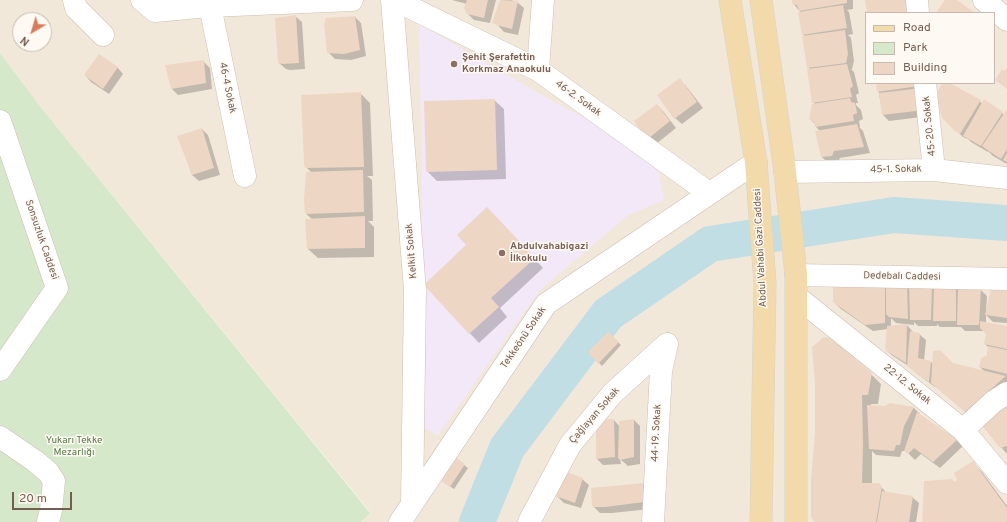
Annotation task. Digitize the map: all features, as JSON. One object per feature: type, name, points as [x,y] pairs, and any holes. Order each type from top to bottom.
[{"type":"main road","name":"Abdul Vahabi Gazi Caddesi","points":[[730,0],[756,162],[765,283],[760,522]]},
{"type":"main road","points":[[761,0],[785,172],[796,275],[796,522]]},
{"type":"street","points":[[74,0],[76,8],[103,35]]},
{"type":"street","points":[[142,0],[155,11],[210,3],[352,0]]},
{"type":"street","name":"Kelkit Sokak","points":[[392,0],[415,290],[412,504]]},
{"type":"street","name":"46-2. Sokak","points":[[395,0],[538,70],[709,193]]},
{"type":"street","points":[[538,70],[543,0]]},
{"type":"street","points":[[917,0],[918,12]]},
{"type":"street","points":[[984,0],[1007,20]]},
{"type":"street","name":"46-4 Sokak","points":[[210,3],[245,176]]},
{"type":"street","name":"45-20. Sokak","points":[[925,84],[934,170]]},
{"type":"street","name":"Sonsuzluk Caddesi","points":[[0,121],[57,288],[0,370]]},
{"type":"street","name":"Tekkeönü Sokak","points":[[400,522],[546,304],[756,162]]},
{"type":"street","name":"45-1. Sokak","points":[[785,172],[934,170],[1007,178]]},
{"type":"street","name":"Dedebalı Caddesi","points":[[796,275],[1007,279]]},
{"type":"street","name":"22-12. Sokak","points":[[797,297],[963,430],[1007,483]]},
{"type":"street","name":"Çağlayan Sokak","points":[[529,522],[570,444],[613,393],[667,344]]},
{"type":"street","name":"44-19. Sokak","points":[[653,522],[661,371],[667,344]]},
{"type":"street","points":[[963,430],[993,402],[1007,393]]},
{"type":"street","points":[[0,437],[35,461],[48,472],[54,481],[51,510],[48,522]]},
{"type":"shaded area","points":[[0,0],[1007,0],[1007,522],[361,522],[370,512],[43,110],[0,53]]},
{"type":"shaded area","name":"Abdulvahabigazi İlkokulu","points":[[419,24],[559,105],[599,125],[658,168],[664,200],[628,215],[539,291],[438,435],[417,424],[422,181]]},
{"type":"green space","name":"Yukarı Tekke Mezarlığı","points":[[0,53],[43,110],[370,513],[361,522],[0,522]]},
{"type":"building","points":[[467,0],[488,0],[484,18],[467,14],[464,8]]},
{"type":"building","points":[[500,0],[518,1],[512,29],[496,25],[492,22]]},
{"type":"building","points":[[792,0],[847,0],[847,3],[799,11],[797,5],[792,4]]},
{"type":"building","points":[[865,0],[906,0],[908,12],[867,12]]},
{"type":"building","points":[[945,0],[957,0],[974,12],[937,12]]},
{"type":"building","points":[[843,5],[847,28],[802,35],[798,12]]},
{"type":"building","points":[[296,15],[299,63],[278,63],[275,18]]},
{"type":"building","points":[[355,16],[360,50],[344,54],[327,53],[324,25],[326,18]]},
{"type":"building","points":[[845,30],[848,54],[846,63],[807,68],[802,36]]},
{"type":"building","points":[[99,54],[118,67],[103,89],[84,75]]},
{"type":"building","points":[[204,60],[206,83],[171,89],[165,65]]},
{"type":"building","points":[[847,64],[853,86],[850,89],[852,97],[812,103],[807,69]]},
{"type":"building","points":[[1007,68],[1007,89],[995,80],[1002,69],[1004,71]]},
{"type":"building","points":[[680,78],[697,102],[674,119],[657,95]]},
{"type":"building","points":[[876,84],[919,84],[919,86],[877,92]]},
{"type":"building","points":[[942,84],[952,84],[981,100],[960,134],[942,118],[937,93]]},
{"type":"building","points":[[922,88],[924,110],[882,115],[879,93]]},
{"type":"building","points":[[361,92],[364,167],[305,168],[301,95]]},
{"type":"building","points":[[850,98],[851,102],[855,103],[857,113],[853,115],[854,121],[815,127],[814,122],[809,119],[812,104]]},
{"type":"building","points":[[495,99],[497,170],[426,172],[424,101]]},
{"type":"building","points":[[984,99],[1003,112],[981,146],[963,136]]},
{"type":"building","points":[[657,104],[670,121],[649,138],[644,136],[634,121]]},
{"type":"building","points":[[1007,109],[1007,149],[1001,159],[982,146]]},
{"type":"building","points":[[857,124],[864,147],[834,151],[832,156],[821,157],[815,131]]},
{"type":"building","points":[[202,128],[214,168],[192,175],[177,136]]},
{"type":"building","points":[[1007,153],[1007,162],[1003,160]]},
{"type":"building","points":[[363,170],[364,212],[305,214],[304,200],[306,172]]},
{"type":"building","points":[[487,207],[535,258],[491,298],[499,307],[469,334],[424,285],[466,245],[457,235]]},
{"type":"building","points":[[365,216],[365,248],[307,249],[305,219]]},
{"type":"building","points":[[885,284],[885,323],[865,325],[833,302],[833,286]]},
{"type":"building","points":[[886,284],[907,284],[908,319],[889,317],[886,314]]},
{"type":"building","points":[[909,284],[932,285],[931,320],[910,320]]},
{"type":"building","points":[[934,286],[956,286],[956,321],[933,321]]},
{"type":"building","points":[[958,286],[981,288],[979,325],[957,325]]},
{"type":"building","points":[[991,289],[1007,291],[1007,318],[985,315]]},
{"type":"building","points":[[980,321],[1007,326],[1007,349],[984,344],[986,334],[980,328]]},
{"type":"building","points":[[907,324],[906,363],[885,350],[887,326]]},
{"type":"building","points":[[910,331],[920,333],[918,358],[931,361],[929,382],[907,366]]},
{"type":"building","points":[[608,332],[619,342],[598,364],[588,352]]},
{"type":"building","points":[[824,337],[831,338],[872,373],[868,395],[862,395],[862,483],[879,483],[882,486],[876,522],[814,522],[811,517],[811,479],[815,433],[815,385],[812,347]]},
{"type":"building","points":[[988,346],[1007,350],[1007,374],[979,367],[981,358],[987,355]]},
{"type":"building","points":[[940,350],[953,363],[1006,376],[965,412],[931,383],[933,351]]},
{"type":"building","points":[[890,403],[914,407],[904,426],[900,445],[896,445],[894,451],[869,449],[867,405],[885,406]]},
{"type":"building","points":[[1003,404],[1007,408],[1007,446],[1000,448],[980,423]]},
{"type":"building","points":[[917,412],[957,440],[933,462],[914,448],[908,454],[904,451]]},
{"type":"building","points":[[596,419],[614,419],[615,457],[596,459]]},
{"type":"building","points":[[634,419],[634,457],[620,460],[618,458],[619,421]]},
{"type":"building","points":[[452,455],[465,464],[450,487],[438,479]]},
{"type":"building","points":[[973,461],[1007,508],[1007,522],[922,522],[924,481],[952,479],[954,482],[957,480],[954,473]]},
{"type":"building","points":[[562,470],[583,478],[575,503],[556,496],[553,493]]},
{"type":"building","points":[[643,483],[644,502],[605,507],[592,507],[591,488]]},
{"type":"building","points":[[882,491],[913,496],[909,522],[877,522]]},
{"type":"waterway","points":[[477,522],[507,448],[608,314],[710,244],[894,215],[1007,223]]},
{"type":"place","name":"Şehit Şerafettin Korkmaz Anaokulu","points":[[454,64]]},
{"type":"place","name":"Abdulvahabigazi İlkokulu","points":[[502,253]]}]
